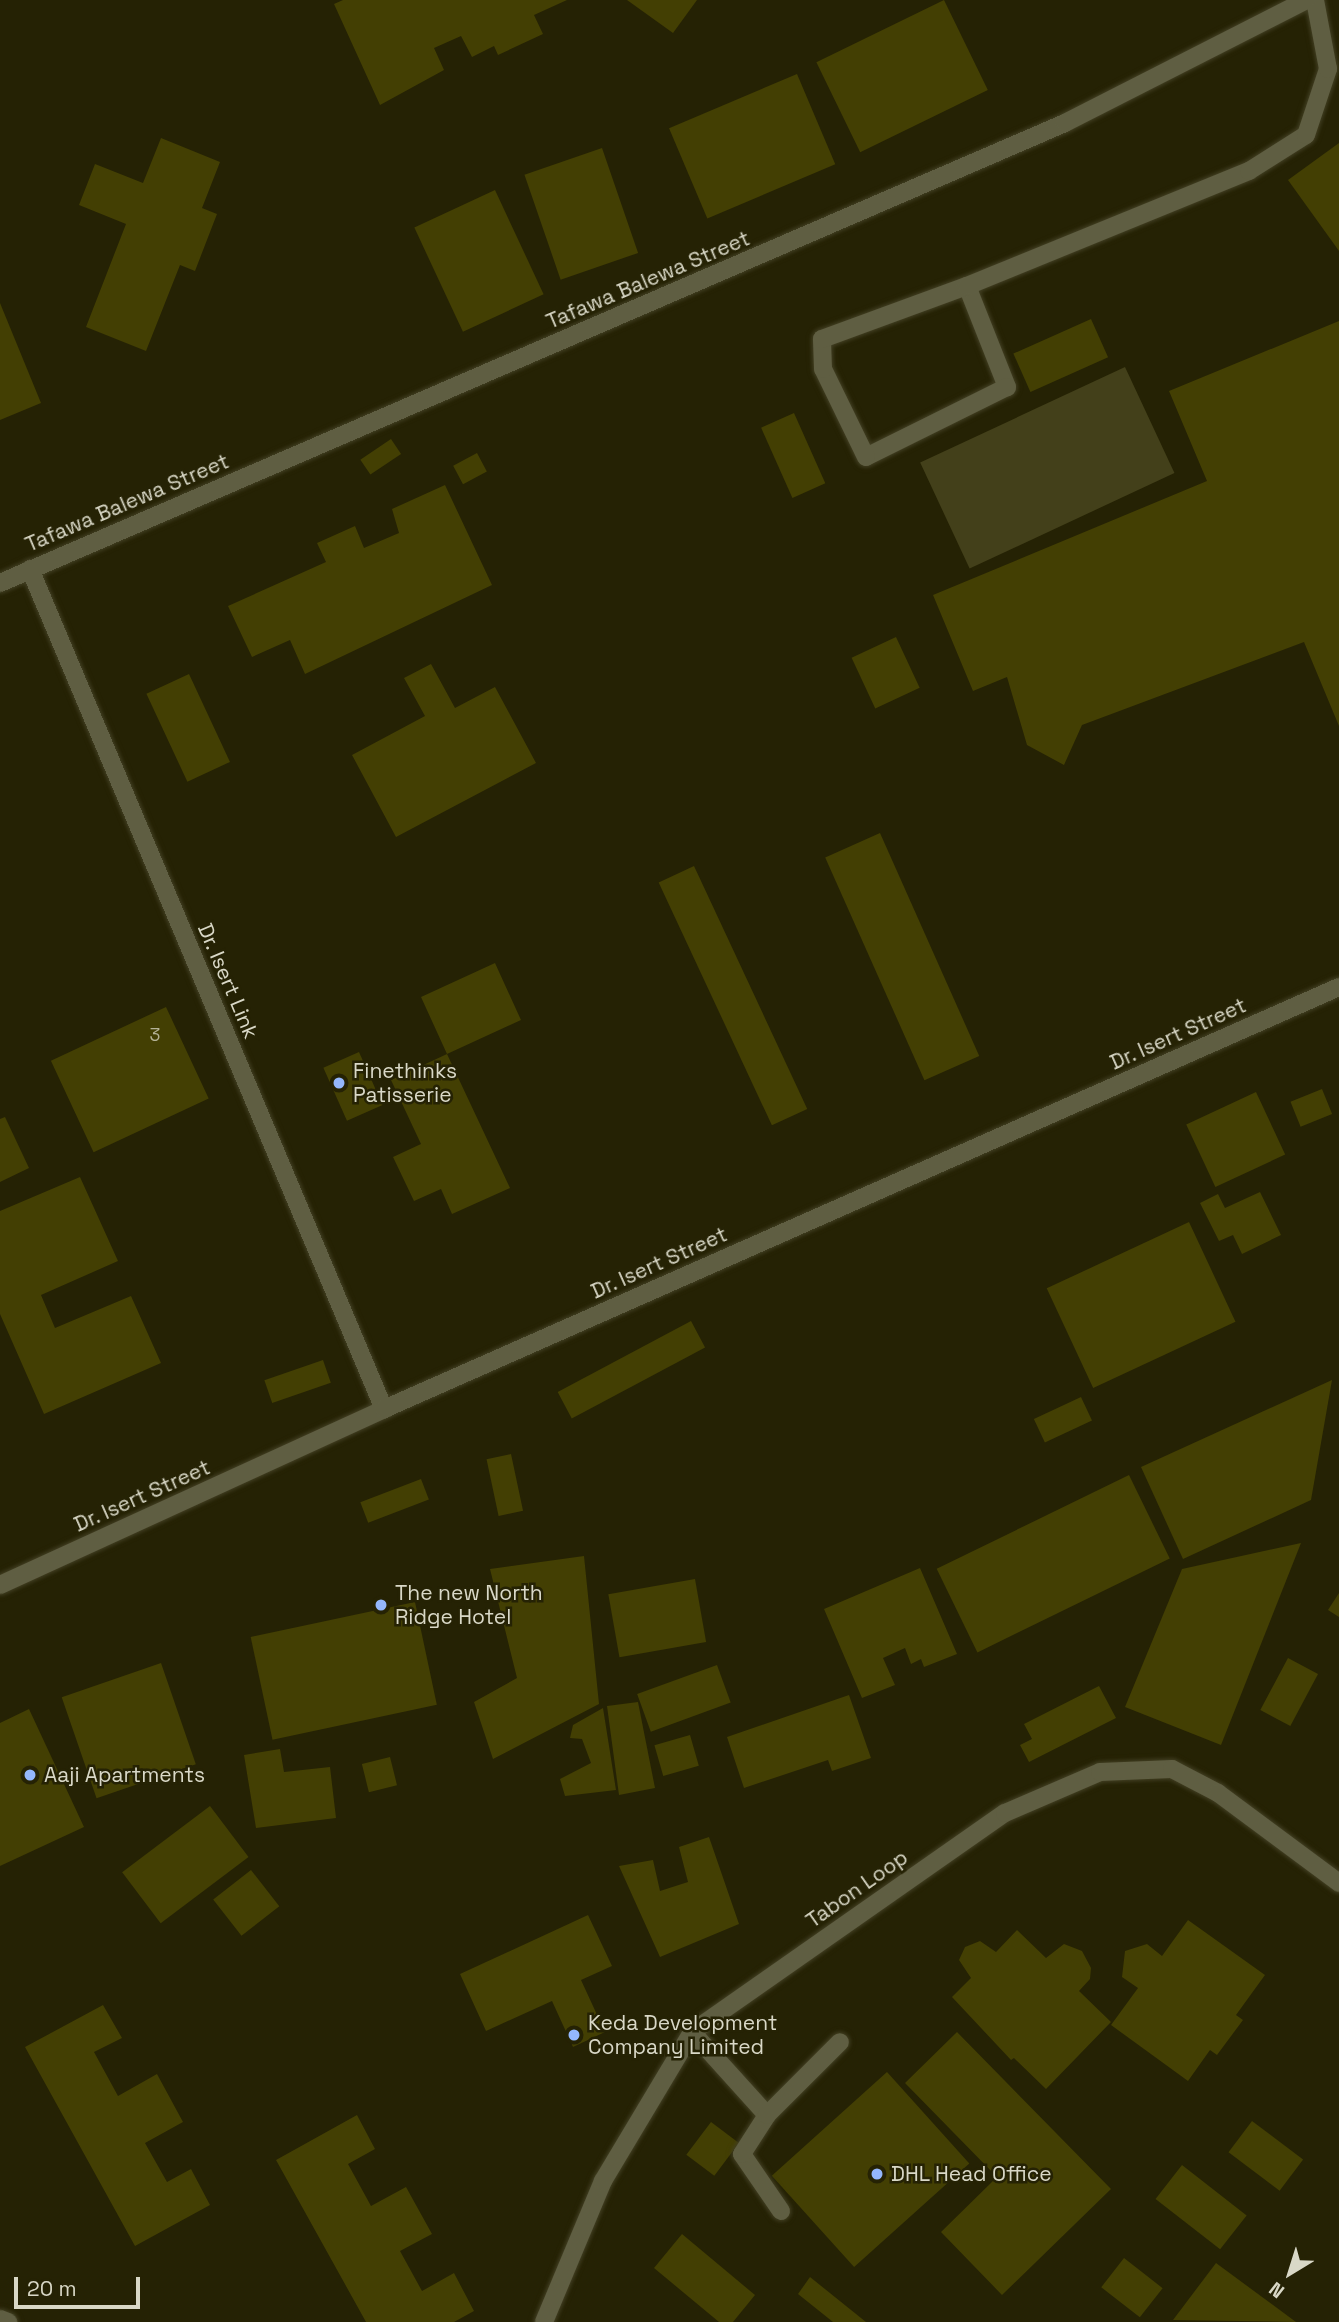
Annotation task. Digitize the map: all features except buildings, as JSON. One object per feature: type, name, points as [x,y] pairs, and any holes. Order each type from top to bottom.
[{"type":"street","name":"Tafawa Balewa Street","points":[[0,583],[1065,123],[1306,0]]},
{"type":"street","points":[[967,286],[1007,387],[866,457],[823,369],[822,339],[967,286],[1249,171],[1306,135],[1328,69],[1315,0]]},
{"type":"street","name":"Dr. Isert Link","points":[[30,569],[384,1409]]},
{"type":"street","name":"Dr. Isert Street","points":[[0,1585],[384,1409],[1339,988]]},
{"type":"street","name":"Tabon Loop","points":[[544,2322],[603,2181],[692,2032],[1005,1813],[1100,1772],[1172,1769],[1217,1793],[1339,1883]]},
{"type":"street","points":[[692,2032],[767,2115]]},
{"type":"street","points":[[781,2211],[742,2154],[767,2115],[840,2042]]},
{"type":"street","points":[[0,2319],[8,2322]]},
{"type":"shaded area","points":[[1125,367],[1174,473],[970,569],[920,463]]},
{"type":"place","name":"Finethinks Patisserie","points":[[339,1083]]},
{"type":"place","name":"The new North Ridge Hotel","points":[[381,1605]]},
{"type":"place","name":"Aaji Apartments","points":[[30,1775]]},
{"type":"place","name":"Keda Development Company Limited","points":[[574,2035]]},
{"type":"place","name":"DHL Head Office","points":[[877,2174]]}]
